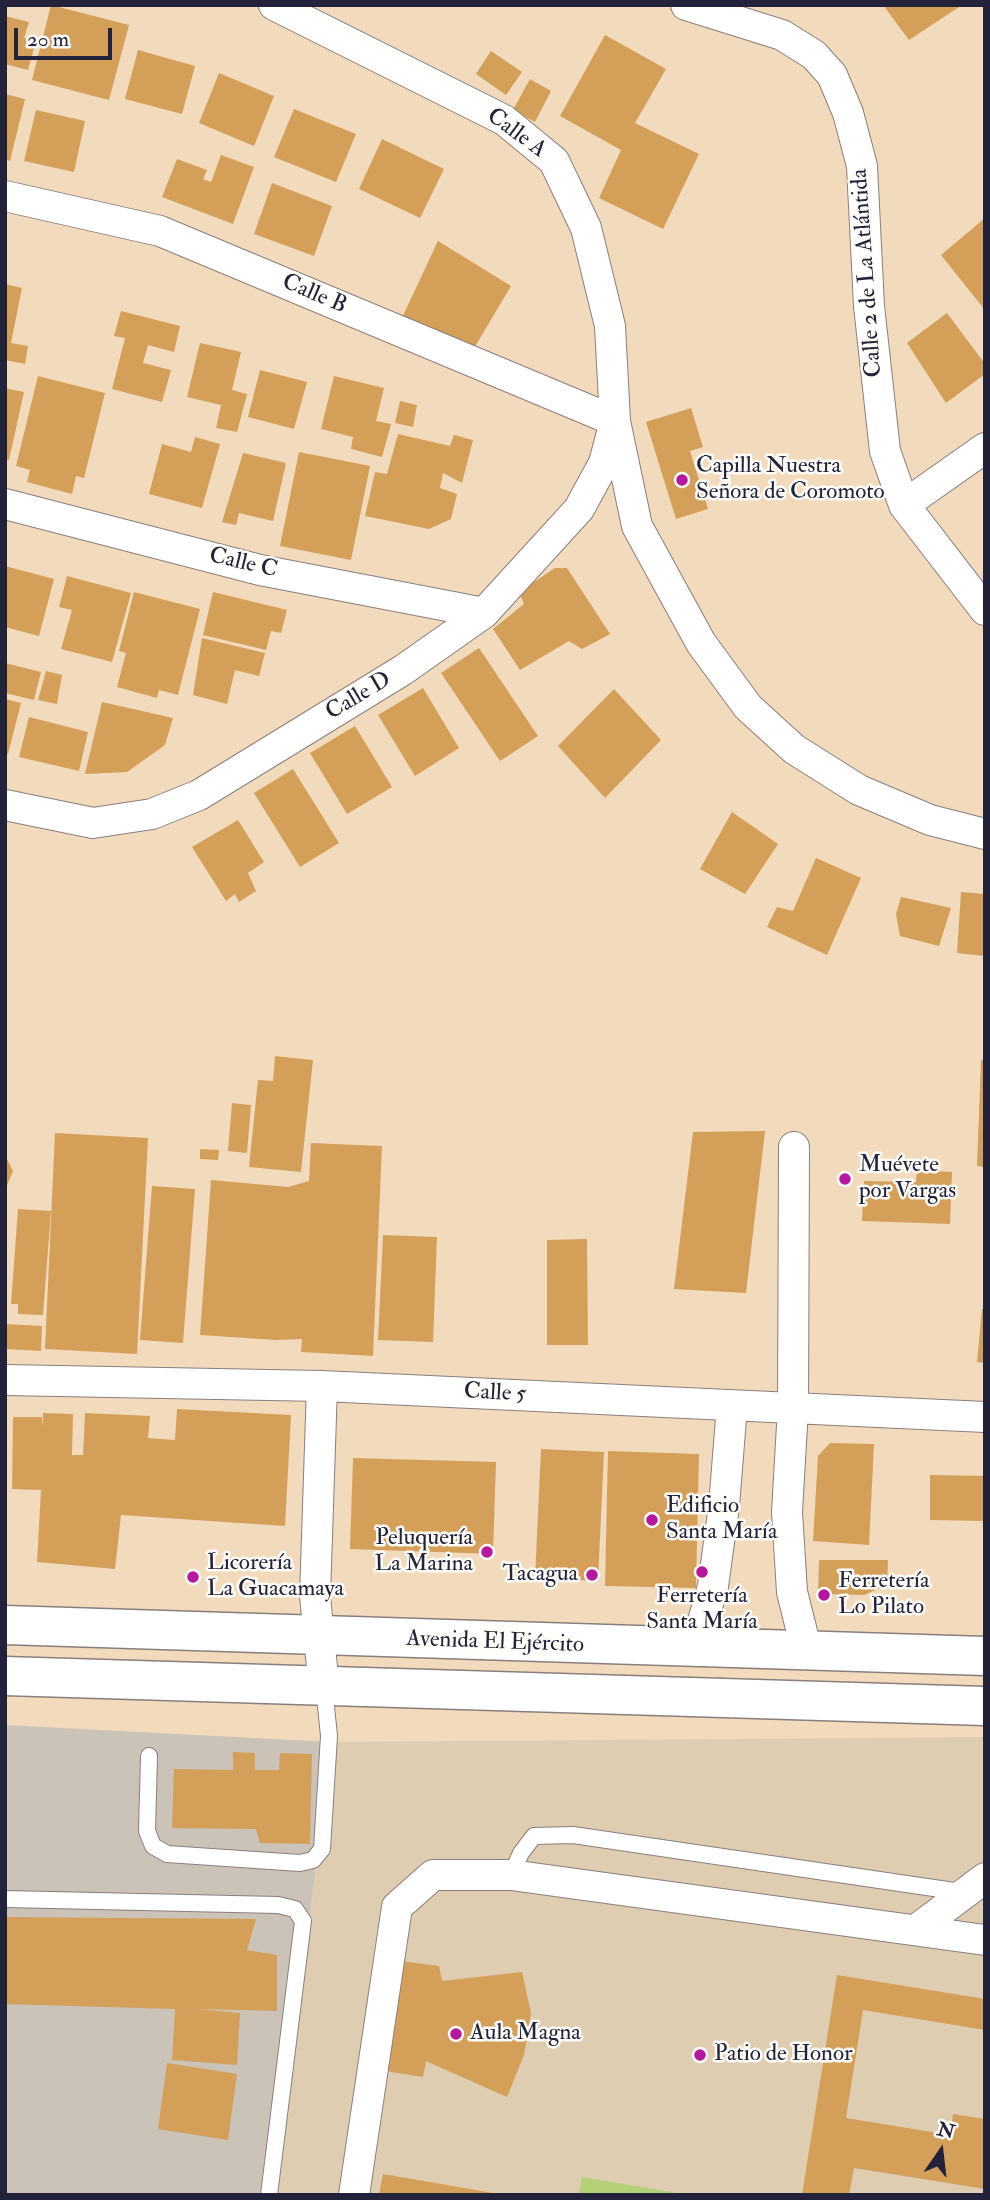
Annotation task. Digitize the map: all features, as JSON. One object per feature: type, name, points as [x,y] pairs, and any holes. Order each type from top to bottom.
[{"type":"main road","name":"Avenida El Ejército","points":[[5,1625],[807,1653],[985,1656]]},
{"type":"main road","points":[[5,1676],[985,1706]]},
{"type":"street","name":"Calle A","points":[[274,5],[504,120],[554,161],[586,228],[610,326],[615,421]]},
{"type":"street","name":"Calle 2 de La Atlántida","points":[[686,5],[782,35],[814,55],[832,75],[848,113],[862,166],[876,379],[885,451],[904,505],[985,610]]},
{"type":"street","name":"Calle B","points":[[5,196],[160,230],[615,421]]},
{"type":"street","name":"Calle D","points":[[5,805],[93,823],[152,814],[199,795],[403,670],[484,612],[579,509],[604,463],[615,421]]},
{"type":"street","points":[[615,421],[637,526],[701,643],[748,707],[794,749],[859,790],[930,820],[985,834]]},
{"type":"street","points":[[904,505],[985,448]]},
{"type":"street","name":"Calle C","points":[[5,504],[260,570],[484,612]]},
{"type":"street","points":[[794,1147],[793,1408],[787,1512],[792,1592],[807,1653]]},
{"type":"street","name":"Calle 5","points":[[5,1380],[322,1385],[985,1417]]},
{"type":"street","points":[[322,1385],[316,1596],[324,1687]]},
{"type":"street","points":[[695,1649],[713,1586],[724,1506],[732,1406]]},
{"type":"street","points":[[354,2195],[397,1907],[433,1874],[511,1875],[985,1940]]},
{"type":"street","points":[[917,1929],[975,1885]]},
{"type":"lane","points":[[149,1756],[147,1831],[153,1846],[167,1854],[300,1863],[313,1860],[322,1849],[327,1774],[329,1736],[324,1687]]},
{"type":"lane","points":[[511,1875],[521,1853],[534,1836],[573,1835],[937,1891],[975,1885]]},
{"type":"lane","points":[[5,1899],[278,1905],[295,1909],[303,1921],[269,2195]]},
{"type":"shaded area","points":[[5,1725],[331,1742],[276,2195],[5,2195]]},
{"type":"shaded area","points":[[985,1737],[985,2195],[277,2195],[331,1742]]},
{"type":"green space","points":[[582,2177],[689,2195],[579,2195]]},
{"type":"building","points":[[51,5],[129,25],[109,100],[32,80]]},
{"type":"building","points":[[883,5],[962,5],[909,40]]},
{"type":"building","points":[[5,16],[29,22],[24,38],[36,41],[28,70],[5,64]]},
{"type":"building","points":[[605,35],[666,69],[635,123],[699,154],[663,229],[599,198],[621,150],[560,116]]},
{"type":"building","points":[[138,50],[195,66],[182,114],[125,99]]},
{"type":"building","points":[[491,51],[522,72],[506,95],[476,74]]},
{"type":"building","points":[[219,73],[274,96],[254,146],[199,123]]},
{"type":"building","points":[[530,79],[551,91],[535,122],[513,110]]},
{"type":"building","points":[[5,94],[25,99],[10,161],[5,159]]},
{"type":"building","points":[[294,109],[356,134],[336,182],[274,157]]},
{"type":"building","points":[[36,110],[85,121],[74,172],[24,161]]},
{"type":"building","points":[[382,139],[444,169],[420,218],[359,189]]},
{"type":"building","points":[[221,155],[254,167],[233,224],[162,197],[177,159],[207,170],[203,179],[211,182]]},
{"type":"building","points":[[272,183],[332,206],[314,256],[254,234]]},
{"type":"building","points":[[985,218],[985,310],[941,255]]},
{"type":"building","points":[[438,241],[511,286],[470,355],[400,322]]},
{"type":"building","points":[[5,284],[22,288],[11,343],[28,346],[25,364],[5,360]]},
{"type":"building","points":[[121,311],[180,326],[174,352],[148,345],[143,363],[171,370],[162,402],[112,389],[125,338],[114,336]]},
{"type":"building","points":[[947,313],[985,364],[985,374],[946,403],[907,343]]},
{"type":"building","points":[[200,343],[241,352],[232,390],[247,394],[237,432],[216,428],[221,405],[187,397]]},
{"type":"building","points":[[260,370],[307,382],[294,429],[248,417]]},
{"type":"building","points":[[38,376],[105,393],[84,478],[76,476],[72,494],[27,482],[30,470],[16,466]]},
{"type":"building","points":[[334,376],[384,388],[376,421],[391,424],[382,457],[351,449],[353,437],[321,429]]},
{"type":"building","points":[[5,388],[24,392],[9,460],[5,459]]},
{"type":"building","points":[[400,401],[417,405],[413,427],[395,423]]},
{"type":"building","name":"Capilla Nuestra Señora de Coromoto","points":[[691,408],[703,447],[690,451],[708,509],[676,519],[646,422]]},
{"type":"building","points":[[398,434],[450,446],[454,435],[473,440],[462,483],[443,473],[440,488],[457,494],[451,519],[429,529],[365,516],[375,472],[387,474]]},
{"type":"building","points":[[195,437],[220,444],[202,508],[149,494],[162,444],[191,452]]},
{"type":"building","points":[[299,452],[370,466],[351,560],[280,546]]},
{"type":"building","points":[[243,453],[286,463],[273,521],[239,513],[236,525],[222,522]]},
{"type":"building","points":[[5,566],[54,579],[39,636],[5,627]]},
{"type":"building","points":[[555,568],[567,568],[610,634],[582,649],[569,641],[520,670],[493,629],[524,604],[519,592]]},
{"type":"building","points":[[67,576],[131,593],[112,662],[61,649],[72,610],[59,607]]},
{"type":"building","points":[[134,592],[200,609],[178,695],[159,690],[157,698],[117,687],[126,653],[119,651]]},
{"type":"building","points":[[213,592],[287,610],[281,633],[271,631],[266,650],[203,635]]},
{"type":"building","points":[[202,638],[265,653],[259,676],[235,670],[227,704],[193,695]]},
{"type":"building","points":[[479,648],[538,736],[500,761],[441,673]]},
{"type":"building","points":[[5,663],[41,672],[34,700],[5,693]]},
{"type":"building","points":[[46,671],[62,675],[57,704],[38,700]]},
{"type":"building","points":[[423,688],[459,748],[415,776],[378,715]]},
{"type":"building","points":[[614,689],[661,740],[605,798],[558,746]]},
{"type":"building","points":[[5,699],[21,703],[8,754],[5,754]]},
{"type":"building","points":[[102,702],[173,718],[165,745],[127,772],[85,774]]},
{"type":"building","points":[[29,717],[88,732],[79,771],[19,757]]},
{"type":"building","points":[[355,726],[392,787],[347,814],[310,753]]},
{"type":"building","points":[[293,769],[339,843],[300,867],[254,793]]},
{"type":"building","points":[[732,812],[778,844],[745,894],[700,869]]},
{"type":"building","points":[[238,820],[264,862],[248,873],[256,891],[239,902],[235,894],[226,901],[192,847]]},
{"type":"building","points":[[816,858],[861,878],[827,955],[767,927],[777,907],[793,911]]},
{"type":"building","points":[[961,892],[985,894],[985,956],[957,953]]},
{"type":"building","points":[[901,897],[951,908],[939,946],[900,936],[896,914]]},
{"type":"building","points":[[275,1056],[313,1060],[301,1172],[249,1167],[258,1080],[273,1081]]},
{"type":"building","points":[[985,1059],[985,1167],[977,1166],[981,1060]]},
{"type":"building","points":[[232,1103],[251,1105],[247,1153],[228,1151]]},
{"type":"building","points":[[765,1131],[746,1293],[674,1289],[693,1132]]},
{"type":"building","points":[[55,1133],[148,1138],[137,1354],[45,1349]]},
{"type":"building","points":[[311,1143],[382,1146],[373,1356],[301,1352],[302,1339],[200,1335],[211,1180],[288,1187],[309,1181]]},
{"type":"building","points":[[200,1149],[219,1150],[218,1160],[200,1159]]},
{"type":"building","points":[[5,1155],[13,1171],[5,1190]]},
{"type":"building","points":[[917,1170],[952,1172],[950,1224],[862,1221],[864,1181],[916,1182]]},
{"type":"building","points":[[152,1186],[195,1189],[183,1343],[140,1340]]},
{"type":"building","points":[[18,1209],[51,1211],[43,1315],[18,1314],[18,1304],[11,1304]]},
{"type":"building","points":[[383,1235],[437,1237],[433,1342],[378,1340]]},
{"type":"building","points":[[587,1239],[588,1345],[547,1345],[547,1240]]},
{"type":"building","points":[[982,1309],[985,1309],[985,1363],[977,1362]]},
{"type":"building","points":[[5,1324],[42,1326],[41,1351],[5,1349]]},
{"type":"building","points":[[177,1409],[291,1415],[285,1526],[121,1515],[115,1569],[37,1562],[41,1490],[12,1489],[13,1417],[42,1417],[43,1427],[43,1413],[73,1414],[72,1455],[83,1455],[85,1413],[150,1416],[148,1438],[175,1440]]},
{"type":"building","points":[[830,1443],[874,1444],[869,1545],[813,1541],[818,1456]]},
{"type":"building","points":[[541,1449],[604,1452],[598,1581],[535,1578]]},
{"type":"building","name":"Edificio Santa María","points":[[608,1451],[699,1454],[696,1588],[605,1586]]},
{"type":"building","points":[[353,1458],[496,1462],[493,1554],[350,1549]]},
{"type":"building","points":[[930,1475],[985,1476],[985,1521],[930,1520]]},
{"type":"building","points":[[819,1560],[888,1560],[887,1585],[864,1595],[818,1594]]},
{"type":"building","points":[[233,1752],[255,1753],[255,1770],[279,1770],[280,1753],[312,1754],[310,1844],[260,1843],[256,1829],[172,1828],[174,1769],[233,1770]]},
{"type":"building","points":[[5,1917],[256,1919],[247,1950],[277,1955],[277,2011],[196,2009],[240,2013],[237,2065],[172,2060],[175,2009],[5,2004]]},
{"type":"building","name":"Aula Magna","points":[[394,1960],[439,1966],[442,1981],[522,1972],[531,2013],[524,2055],[507,2097],[426,2061],[423,2077],[379,2070]]},
{"type":"building","points":[[837,1975],[985,1999],[985,2030],[863,2010],[846,2118],[950,2135],[953,2114],[985,2119],[985,2189],[854,2168],[849,2195],[802,2195]]},
{"type":"building","points":[[167,2063],[237,2074],[228,2140],[158,2129]]},
{"type":"building","points":[[383,2174],[493,2193],[493,2195],[379,2195]]},
{"type":"place","name":"Capilla Nuestra Señora de Coromoto","points":[[682,480]]},
{"type":"place","name":"Muévete por Vargas","points":[[845,1179]]},
{"type":"place","name":"Edificio Santa María","points":[[652,1520]]},
{"type":"place","name":"Peluquería La Marina","points":[[487,1552]]},
{"type":"place","name":"Ferretería Santa María","points":[[702,1572]]},
{"type":"place","name":"Tacagua","points":[[592,1575]]},
{"type":"place","name":"Licorería La Guacamaya","points":[[193,1577]]},
{"type":"place","name":"Ferretería Lo Pilato","points":[[824,1595]]},
{"type":"place","name":"Aula Magna","points":[[456,2034]]},
{"type":"place","name":"Patio de Honor","points":[[700,2055]]}]
